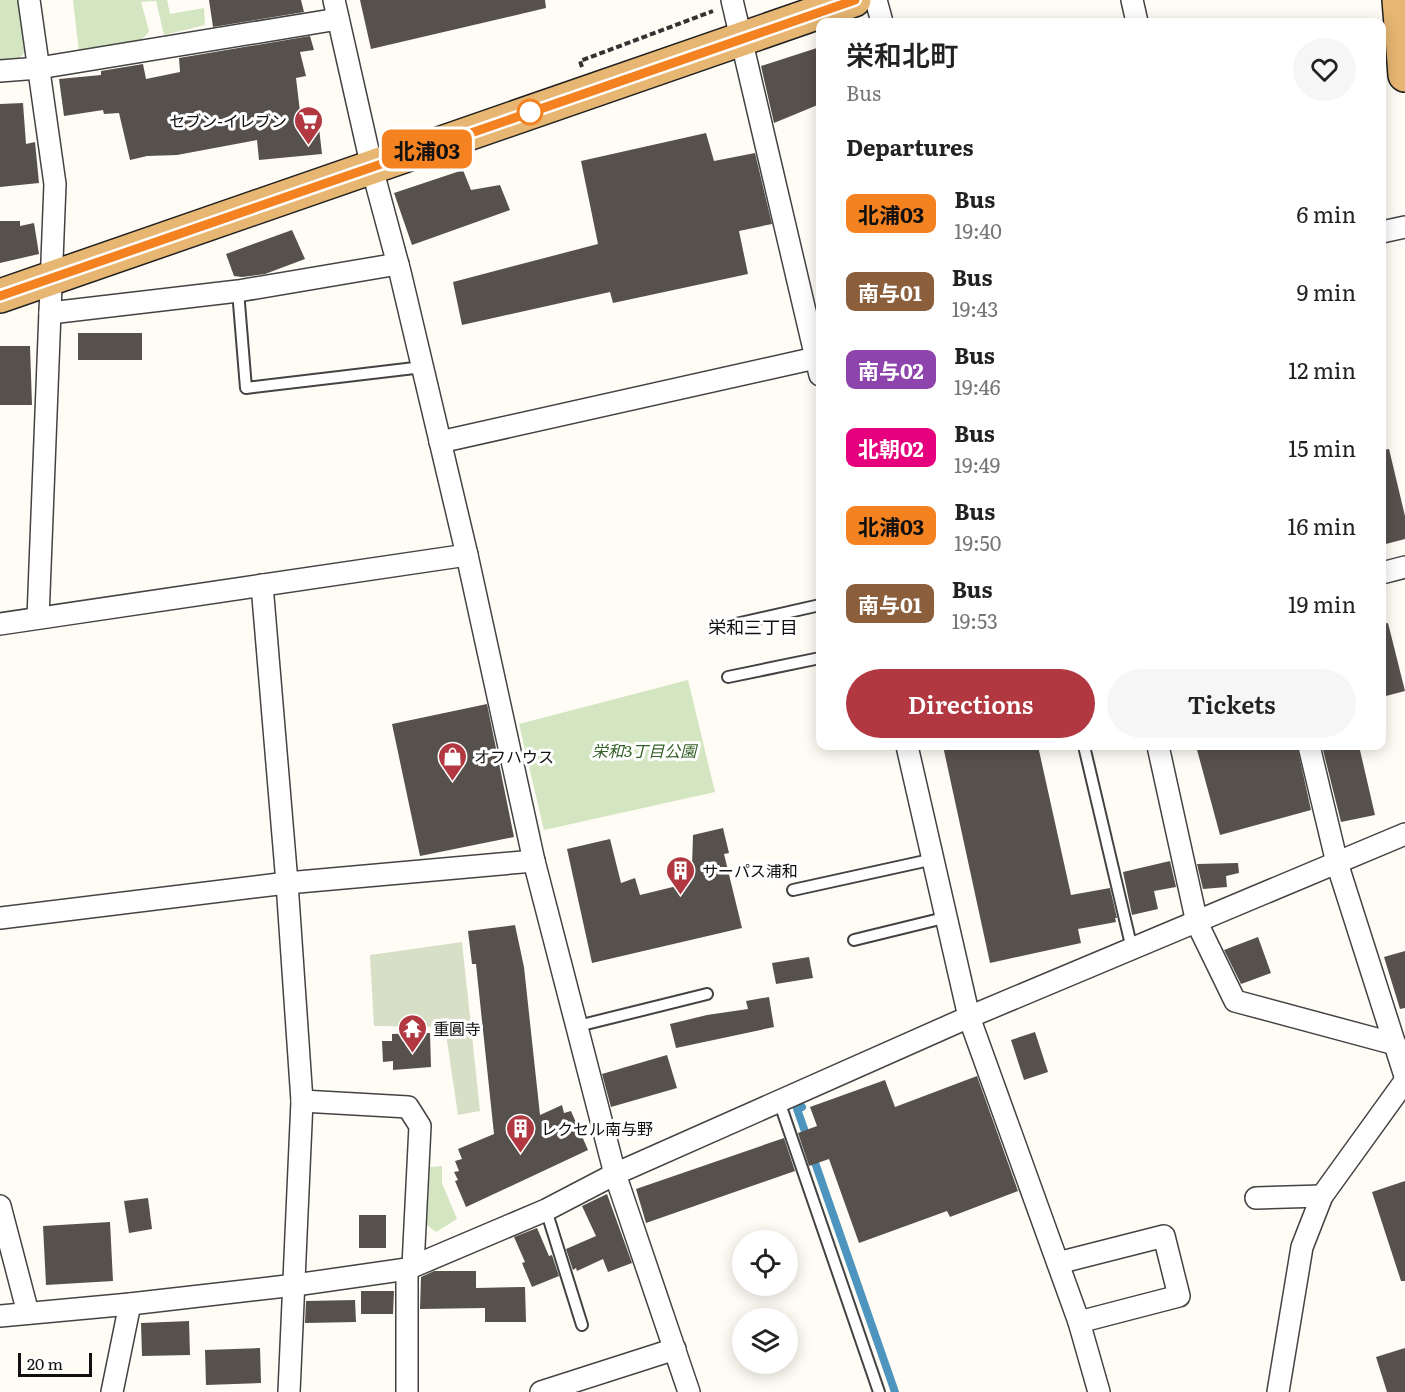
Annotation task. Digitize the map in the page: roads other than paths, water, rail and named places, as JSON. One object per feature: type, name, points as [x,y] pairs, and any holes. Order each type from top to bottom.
[{"type":"highway","points":[[0,296],[854,0]]},
{"type":"highway","points":[[1399,0],[1405,75]]},
{"type":"street","points":[[29,0],[55,184],[38,618]]},
{"type":"street","points":[[876,0],[881,18]]},
{"type":"street","points":[[1132,0],[1136,18]]},
{"type":"street","points":[[723,5],[741,39],[816,351]]},
{"type":"street","points":[[0,71],[39,68],[336,10],[372,168],[398,264],[467,555],[534,861],[615,1174],[689,1392]]},
{"type":"street","points":[[1386,231],[1405,227]]},
{"type":"street","points":[[50,313],[238,291],[398,264]]},
{"type":"street","points":[[440,442],[816,364]]},
{"type":"street","points":[[0,624],[467,555]]},
{"type":"street","points":[[1386,572],[1405,567]]},
{"type":"street","points":[[262,585],[287,883],[302,1101],[289,1392]]},
{"type":"street","points":[[909,750],[969,1017],[1079,1322],[1099,1392]]},
{"type":"street","points":[[1159,750],[1197,923],[1236,1001],[1395,1044]]},
{"type":"street","points":[[1310,750],[1337,863],[1405,1076]]},
{"type":"street","points":[[0,1317],[295,1285],[410,1268],[546,1210],[615,1174],[969,1017],[1405,834]]},
{"type":"street","points":[[0,918],[287,883],[534,861]]},
{"type":"street","points":[[1278,1392],[1302,1247],[1322,1196],[1405,1081]]},
{"type":"street","points":[[302,1101],[408,1107],[420,1126],[410,1268],[406,1392]]},
{"type":"street","points":[[1256,1198],[1322,1196]]},
{"type":"street","points":[[0,1206],[28,1314]]},
{"type":"street","points":[[1058,1263],[1164,1236],[1179,1296],[1079,1322]]},
{"type":"street","points":[[112,1392],[130,1304]]},
{"type":"street","points":[[541,1392],[675,1349]]},
{"type":"lane","points":[[238,291],[246,388],[423,368]]},
{"type":"lane","points":[[718,628],[816,606]]},
{"type":"lane","points":[[728,677],[816,659]]},
{"type":"lane","points":[[1085,750],[1132,949]]},
{"type":"lane","points":[[793,890],[934,859]]},
{"type":"lane","points":[[854,940],[948,917]]},
{"type":"lane","points":[[578,1026],[707,994]]},
{"type":"lane","points":[[780,1101],[879,1392]]},
{"type":"lane","points":[[546,1210],[582,1325]]},
{"type":"waterway","points":[[802,1107],[797,1109],[808,1140]]},
{"type":"waterway","points":[[812,1154],[895,1392]]},
{"type":"place","name":"セブン-イレブン","points":[[308,146]]},
{"type":"place","name":"オフハウス","points":[[453,782]]},
{"type":"place","name":"サーパス浦和","points":[[681,896]]},
{"type":"place","name":"重圓寺","points":[[412,1054]]},
{"type":"place","name":"レクセル南与野","points":[[520,1154]]},
{"type":"district","name":"栄和三丁目","points":[[753,626]]},
{"type":"park label","name":"栄和3丁目公園","points":[[644,750]]}]
